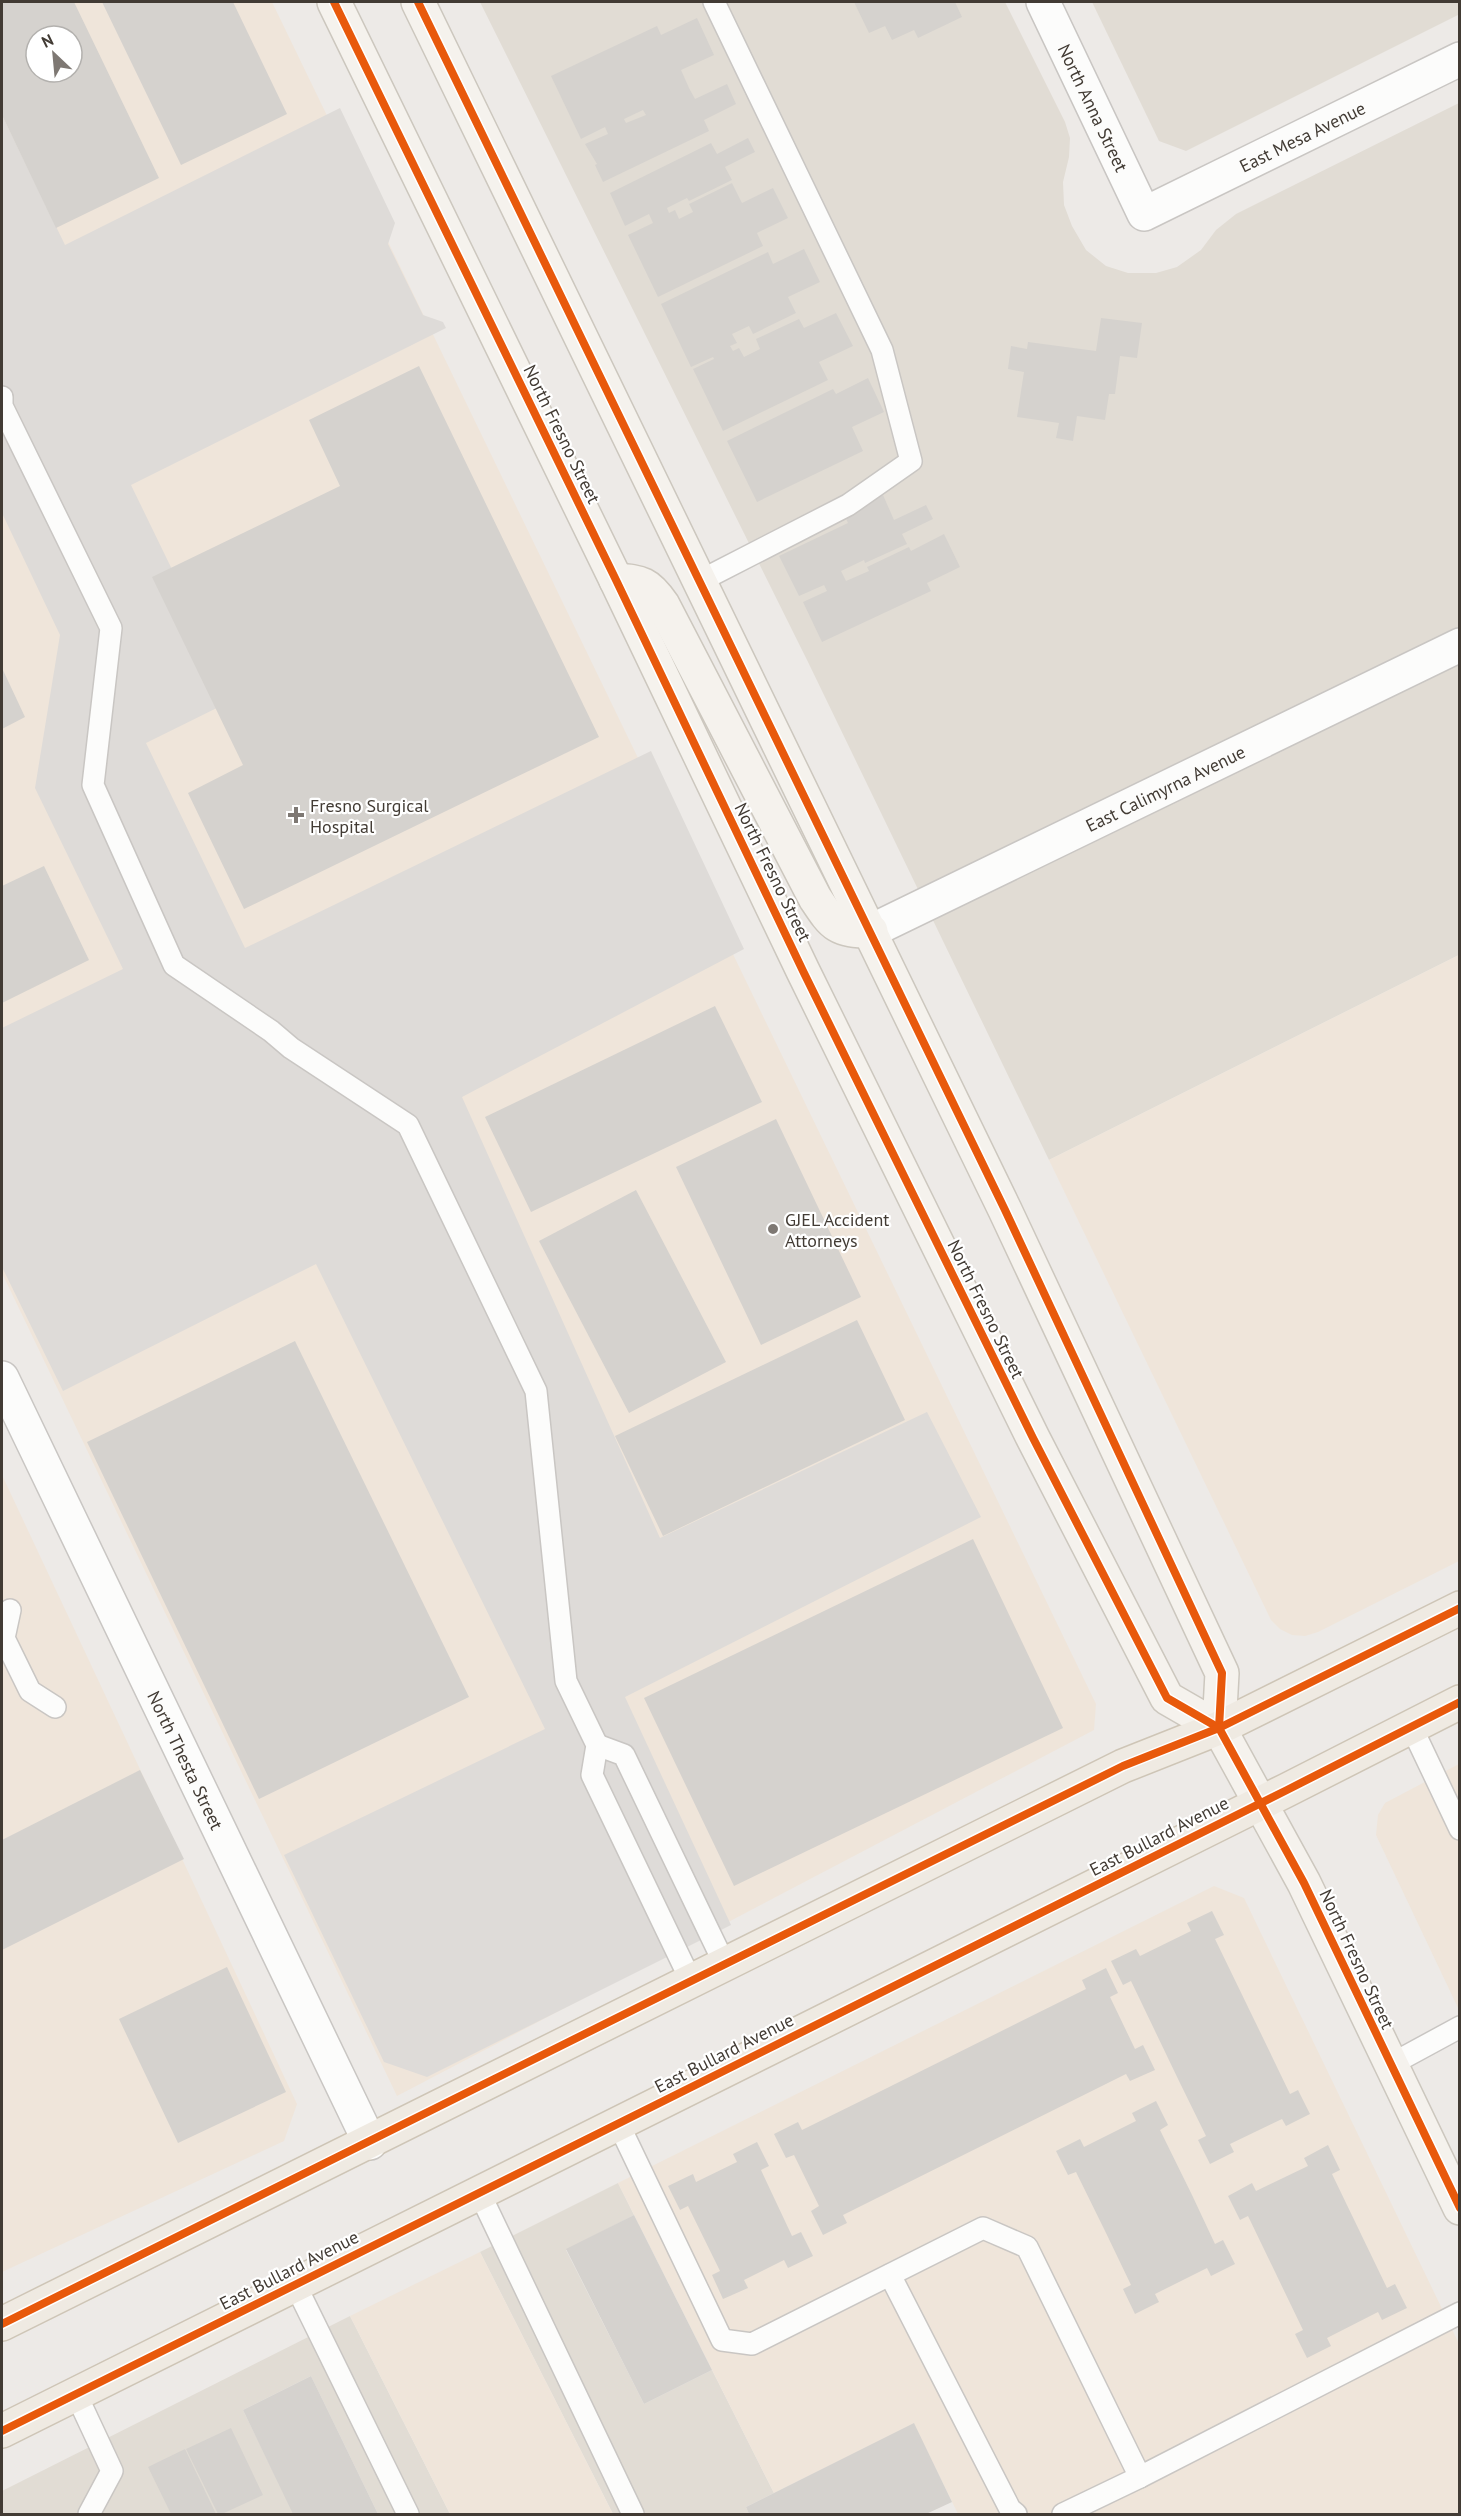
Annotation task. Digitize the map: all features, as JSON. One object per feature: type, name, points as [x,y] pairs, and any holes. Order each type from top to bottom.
[{"type":"main road","name":"North Fresno Street","points":[[334,2],[616,580],[829,1024],[1033,1438],[1167,1698],[1218,1728],[1304,1883],[1390,2065],[1450,2165],[1460,2208]]},
{"type":"main road","points":[[418,2],[1005,1210],[1222,1673],[1218,1728]]},
{"type":"main road","points":[[616,580],[641,582],[653,590],[663,605],[815,898],[832,923],[856,931],[871,932]]},
{"type":"main road","points":[[2,2324],[370,2143],[1123,1766],[1218,1728],[1460,1608]]},
{"type":"main road","name":"East Bullard Avenue","points":[[2,2431],[1460,1701]]},
{"type":"street","name":"North Anna Street","points":[[1043,2],[1144,214]]},
{"type":"street","name":"East Mesa Avenue","points":[[1144,214],[1460,59]]},
{"type":"street","name":"East Calimyrna Avenue","points":[[871,932],[1460,645]]},
{"type":"street","name":"North Thesta Street","points":[[2,1378],[370,2143]]},
{"type":"lane","points":[[700,581],[849,505],[911,461],[882,350],[714,2]]},
{"type":"lane","points":[[2,397],[2,406],[111,628],[93,785],[174,966],[271,1031],[291,1048],[408,1125],[536,1391],[566,1681],[597,1745],[592,1776],[692,1982]]},
{"type":"lane","points":[[10,1610],[4,1638],[30,1691],[55,1707]]},
{"type":"lane","points":[[1411,1726],[1460,1829]]},
{"type":"lane","points":[[597,1745],[624,1755],[725,1965]]},
{"type":"lane","points":[[1390,2065],[1460,2027]]},
{"type":"lane","points":[[618,2123],[722,2340],[752,2344],[983,2228],[1027,2247],[1140,2477]]},
{"type":"lane","points":[[479,2192],[633,2514]]},
{"type":"lane","points":[[890,2275],[1010,2509],[1016,2514]]},
{"type":"lane","points":[[295,2284],[408,2514]]},
{"type":"lane","points":[[1063,2514],[1460,2313]]},
{"type":"lane","points":[[76,2394],[112,2471],[89,2514]]},
{"type":"shaded area","points":[[2,2],[272,2],[1096,1704],[1094,1730],[397,2096],[2,1273]]},
{"type":"shaded area","points":[[480,2],[1005,2],[1065,122],[1070,138],[1069,157],[1063,182],[1064,205],[1072,226],[1086,250],[1106,266],[1128,273],[1156,273],[1177,267],[1201,250],[1216,230],[1236,214],[1459,103],[1459,955],[1049,1160],[808,662]]},
{"type":"shaded area","points":[[1092,2],[1459,2],[1460,14],[1186,151],[1159,141]]},
{"type":"shaded area","points":[[340,108],[395,223],[388,244],[423,315],[443,322],[446,328],[131,485],[235,699],[146,743],[245,948],[651,751],[744,949],[462,1097],[660,1538],[927,1412],[981,1517],[625,1697],[731,1925],[427,2077],[384,2062],[284,1855],[545,1729],[316,1264],[63,1391],[2,1267],[2,1028],[123,969],[35,788],[60,635],[2,513],[2,115],[65,245]]},
{"type":"shaded area","points":[[1459,955],[1459,1561],[1318,1632],[1305,1636],[1292,1635],[1280,1629],[1271,1620],[1049,1160]]},
{"type":"shaded area","points":[[2,1475],[297,2104],[284,2141],[2,2272]]},
{"type":"shaded area","points":[[1459,1764],[1459,2010],[1376,1835],[1378,1815],[1385,1803]]},
{"type":"shaded area","points":[[1214,1886],[1244,1898],[1459,2344],[1459,2514],[958,2514],[914,2424],[774,2493],[618,2183]]},
{"type":"shaded area","points":[[618,2183],[634,2215],[566,2250],[644,2404],[712,2370],[774,2493],[746,2507],[749,2514],[613,2514],[480,2252]]},
{"type":"shaded area","points":[[480,2252],[613,2514],[450,2514],[350,2316]]},
{"type":"shaded area","points":[[350,2316],[450,2514],[378,2514],[311,2376],[243,2410],[294,2514],[2,2514],[2,2491]]},
{"type":"building","points":[[2,2],[74,2],[159,178],[56,228],[2,115]]},
{"type":"building","points":[[102,2],[233,2],[287,114],[181,165]]},
{"type":"building","points":[[854,2],[955,2],[962,17],[918,38],[914,30],[892,40],[885,26],[869,33]]},
{"type":"building","points":[[697,18],[714,55],[681,70],[689,88],[695,99],[727,84],[736,104],[704,120],[709,131],[603,182],[595,165],[597,164],[585,144],[608,134],[605,127],[581,139],[551,76],[657,26],[661,35]],"holes":[[[643,110],[646,115],[626,123],[624,119]]]},
{"type":"building","points":[[748,138],[755,152],[725,167],[732,180],[689,201],[687,198],[667,208],[669,213],[675,210],[679,219],[693,212],[689,204],[732,183],[742,203],[773,188],[788,218],[757,233],[763,246],[658,297],[628,235],[653,223],[649,214],[625,226],[610,193],[711,143],[717,154]]},
{"type":"building","points":[[804,249],[820,282],[788,297],[796,313],[753,334],[749,326],[732,334],[737,343],[730,346],[733,351],[739,348],[744,357],[760,349],[756,339],[799,319],[804,328],[836,313],[853,346],[819,362],[828,380],[723,431],[693,369],[714,359],[713,357],[691,367],[661,304],[768,252],[773,264]]},
{"type":"building","points":[[1101,318],[1142,323],[1137,358],[1120,356],[1115,394],[1109,394],[1105,420],[1077,416],[1073,441],[1056,438],[1059,423],[1017,417],[1024,372],[1008,369],[1011,346],[1027,349],[1028,342],[1096,351]]},
{"type":"building","points":[[419,366],[599,737],[244,909],[188,793],[243,765],[152,577],[340,486],[309,420]]},
{"type":"building","points":[[868,378],[884,412],[852,427],[863,451],[757,502],[727,441],[833,389],[836,394]]},
{"type":"building","points":[[883,495],[894,520],[926,505],[933,519],[902,534],[907,544],[841,571],[846,581],[869,571],[867,567],[909,547],[911,551],[944,534],[960,567],[927,583],[931,591],[822,642],[803,602],[827,591],[824,585],[799,596],[779,556],[848,523],[844,514]]},
{"type":"building","points":[[2,668],[25,717],[2,729]]},
{"type":"building","points":[[44,866],[89,960],[2,1003],[2,886]]},
{"type":"building","points":[[715,1006],[762,1102],[531,1212],[485,1117]]},
{"type":"building","points":[[776,1119],[861,1297],[761,1345],[676,1167]]},
{"type":"building","points":[[636,1190],[726,1362],[629,1413],[539,1241]]},
{"type":"building","points":[[857,1320],[905,1420],[663,1536],[615,1436]]},
{"type":"building","points":[[295,1341],[469,1697],[259,1799],[87,1442]]},
{"type":"building","points":[[973,1539],[1063,1728],[734,1886],[644,1698]]},
{"type":"building","points":[[140,1770],[184,1859],[2,1950],[2,1840]]},
{"type":"building","points":[[1212,1911],[1224,1935],[1215,1939],[1290,2094],[1298,2090],[1310,2114],[1286,2126],[1282,2119],[1230,2144],[1234,2152],[1210,2164],[1198,2140],[1206,2136],[1131,1981],[1123,1985],[1111,1961],[1136,1949],[1140,1956],[1191,1931],[1187,1923]]},
{"type":"building","points":[[227,1967],[286,2092],[178,2143],[119,2019]]},
{"type":"building","points":[[1106,1968],[1118,1993],[1110,1997],[1135,2049],[1143,2045],[1155,2070],[1130,2081],[1126,2074],[843,2215],[847,2223],[823,2235],[811,2211],[819,2206],[794,2155],[786,2158],[774,2134],[798,2122],[802,2130],[1086,1989],[1082,1980]]},
{"type":"building","points":[[1156,2101],[1168,2125],[1160,2130],[1215,2244],[1223,2240],[1235,2264],[1211,2276],[1207,2268],[1155,2294],[1159,2302],[1135,2314],[1123,2289],[1131,2285],[1107,2235],[1076,2172],[1068,2175],[1056,2151],[1080,2139],[1084,2147],[1136,2121],[1132,2113]]},
{"type":"building","points":[[757,2142],[769,2166],[761,2170],[792,2236],[801,2232],[813,2256],[788,2268],[784,2260],[744,2280],[748,2288],[723,2299],[712,2275],[720,2271],[688,2206],[680,2210],[668,2186],[693,2174],[696,2182],[737,2162],[733,2154]]},
{"type":"building","points":[[1328,2145],[1340,2170],[1332,2174],[1387,2288],[1395,2284],[1407,2308],[1382,2320],[1378,2312],[1327,2338],[1331,2346],[1307,2358],[1295,2334],[1303,2330],[1248,2216],[1240,2220],[1228,2196],[1252,2183],[1256,2191],[1308,2166],[1304,2158]]},
{"type":"building","points":[[634,2215],[712,2370],[644,2404],[566,2249]]},
{"type":"building","points":[[311,2376],[378,2514],[293,2514],[243,2410]]},
{"type":"building","points":[[914,2423],[952,2502],[926,2514],[749,2514],[746,2507]]},
{"type":"building","points":[[231,2428],[263,2495],[218,2514],[186,2449]]},
{"type":"building","points":[[185,2449],[216,2514],[171,2514],[148,2467]]},
{"type":"cycle path","points":[[334,2],[616,580],[803,971],[1033,1438],[1167,1698],[1219,1728],[1304,1883],[1460,2208]]},
{"type":"cycle path","points":[[418,2],[1005,1210],[1222,1673],[1219,1728]]},
{"type":"cycle path","points":[[2,2324],[1123,1766],[1219,1728],[1460,1608]]},
{"type":"cycle path","points":[[2,2431],[1460,1702]]},
{"type":"place","name":"Fresno Surgical Hospital","points":[[296,815]]},
{"type":"place","name":"GJEL Accident Attorneys","points":[[773,1229]]}]
